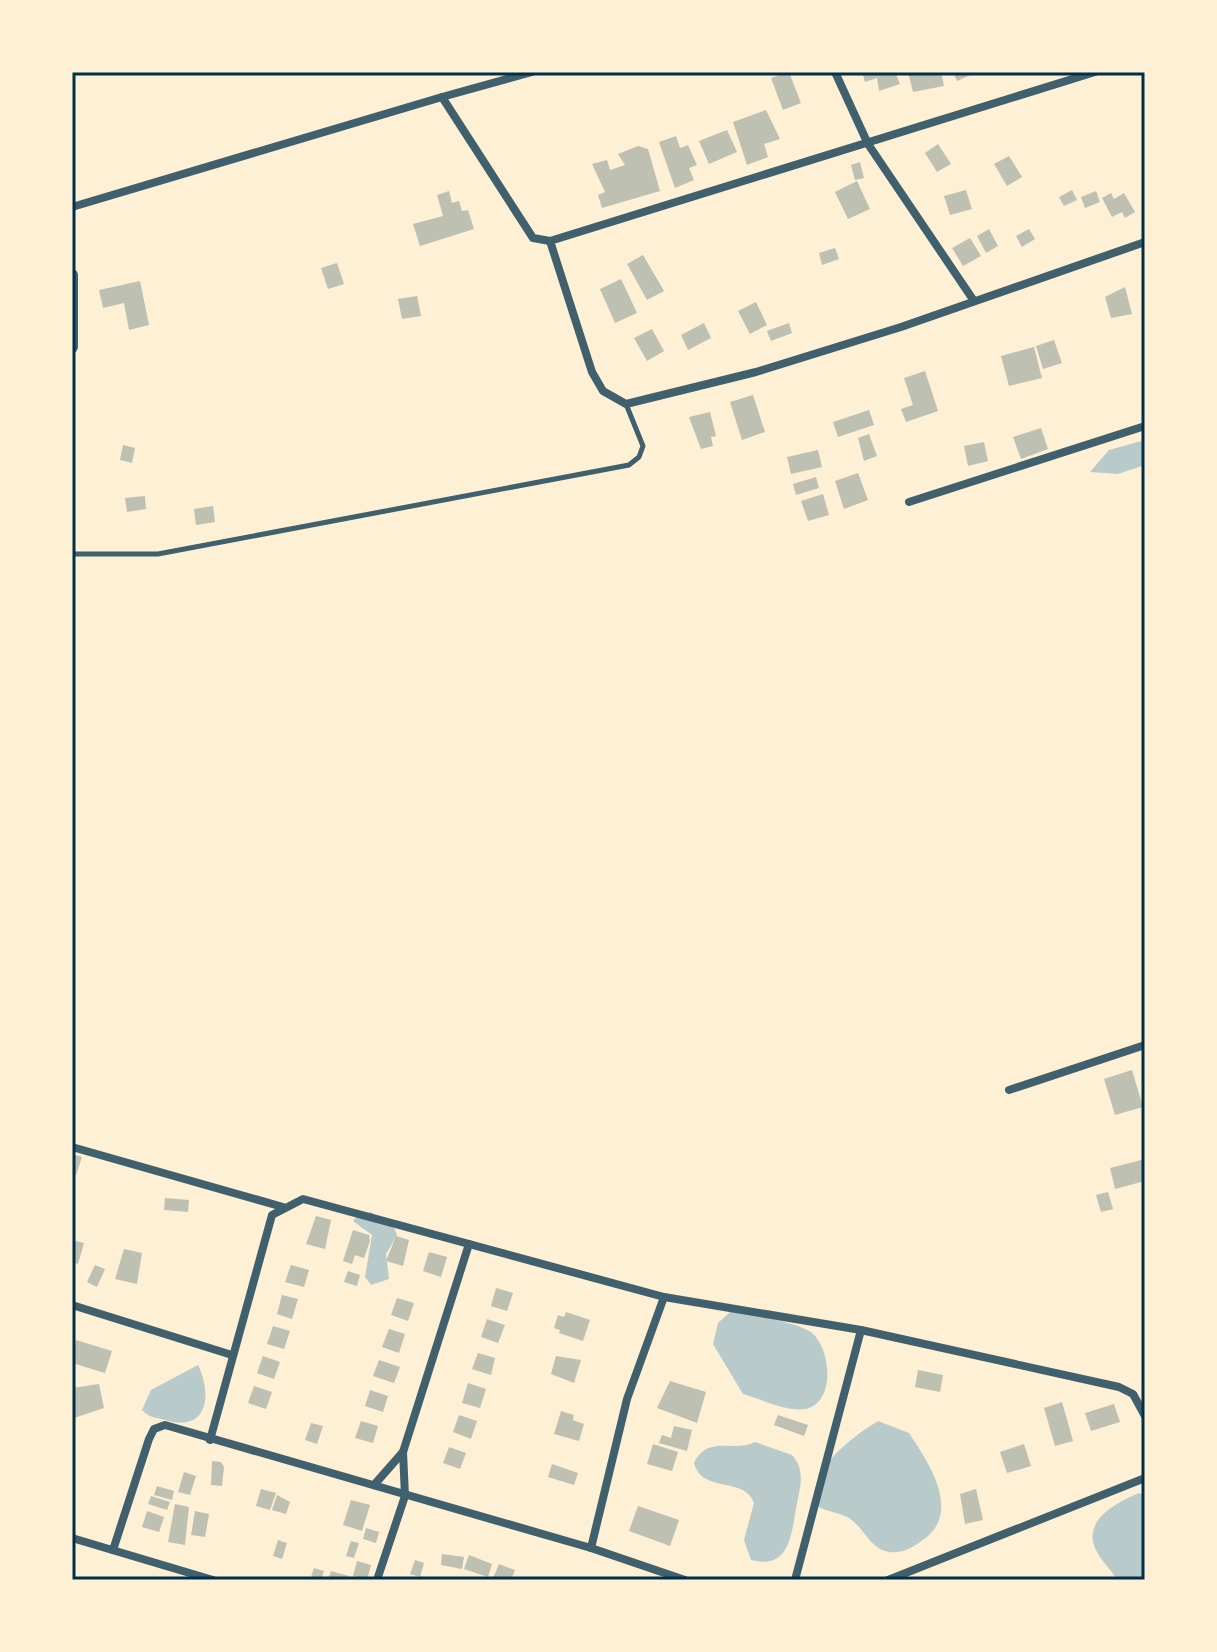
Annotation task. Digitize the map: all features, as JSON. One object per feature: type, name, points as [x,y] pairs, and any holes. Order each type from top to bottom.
[{"type":"street","points":[[72,207],[532,72]]},
{"type":"street","points":[[835,72],[868,144],[974,301]]},
{"type":"street","points":[[442,97],[533,238],[550,241],[1095,72]]},
{"type":"street","points":[[550,241],[592,372],[603,391],[626,404],[756,372],[1145,242]]},
{"type":"street","points":[[72,275],[72,347]]},
{"type":"street","points":[[909,502],[1145,426]]},
{"type":"street","points":[[1009,1090],[1145,1045]]},
{"type":"street","points":[[72,1147],[283,1207]]},
{"type":"street","points":[[210,1440],[272,1215],[303,1199],[664,1297],[861,1330],[1119,1387],[1133,1394],[1145,1416]]},
{"type":"street","points":[[377,1580],[405,1496],[403,1452],[469,1244]]},
{"type":"street","points":[[591,1548],[631,1384],[664,1297]]},
{"type":"street","points":[[72,1305],[232,1355]]},
{"type":"street","points":[[795,1580],[861,1330]]},
{"type":"street","points":[[113,1550],[154,1429],[165,1425],[591,1548],[685,1580]]},
{"type":"street","points":[[374,1485],[403,1452]]},
{"type":"street","points":[[888,1580],[1145,1478]]},
{"type":"street","points":[[72,1538],[213,1580]]},
{"type":"lane","points":[[72,554],[158,554],[629,465],[639,457],[643,446],[626,404]]},
{"type":"shaded area","points":[[1145,440],[1145,465],[1118,474],[1090,472],[1109,450]]},
{"type":"shaded area","points":[[371,1212],[394,1228],[397,1235],[386,1254],[389,1279],[371,1285],[365,1277],[372,1235],[353,1221],[358,1215]]},
{"type":"shaded area","points":[[730,1312],[785,1322],[812,1333],[823,1350],[827,1372],[827,1384],[818,1403],[809,1408],[794,1409],[743,1394],[713,1344],[718,1323]]},
{"type":"shaded area","points":[[198,1365],[203,1377],[205,1399],[198,1416],[179,1423],[147,1415],[142,1410],[151,1390]]},
{"type":"shaded area","points":[[878,1421],[909,1433],[926,1460],[939,1490],[940,1518],[933,1531],[916,1545],[899,1552],[880,1549],[849,1518],[814,1504],[819,1478],[834,1455]]},
{"type":"shaded area","points":[[755,1442],[792,1455],[801,1474],[790,1540],[781,1555],[764,1562],[751,1560],[744,1540],[754,1503],[749,1495],[705,1479],[694,1463],[706,1449]]},
{"type":"shaded area","points":[[1139,1493],[1145,1495],[1145,1580],[1117,1580],[1095,1548],[1094,1528],[1105,1513]]},
{"type":"building","points":[[789,72],[801,103],[783,110],[771,78]]},
{"type":"building","points":[[862,72],[895,72],[900,84],[879,91],[877,78],[865,82]]},
{"type":"building","points":[[908,72],[941,72],[944,86],[913,92]]},
{"type":"building","points":[[953,72],[977,72],[957,81]]},
{"type":"building","points":[[766,110],[780,139],[764,144],[768,157],[747,165],[733,122]]},
{"type":"building","points":[[727,130],[737,152],[709,164],[699,141]]},
{"type":"building","points":[[676,136],[680,148],[688,145],[697,165],[689,168],[694,180],[675,188],[659,142]]},
{"type":"building","points":[[938,144],[951,164],[937,172],[925,153]]},
{"type":"building","points":[[638,146],[648,149],[660,191],[602,208],[598,195],[605,192],[592,164],[607,160],[610,170],[625,165],[618,154]]},
{"type":"building","points":[[1009,156],[1022,177],[1007,186],[994,164]]},
{"type":"building","points":[[860,162],[864,178],[855,180],[851,165]]},
{"type":"building","points":[[857,181],[870,209],[848,219],[835,192]]},
{"type":"building","points":[[966,190],[972,209],[950,215],[944,196]]},
{"type":"building","points":[[1072,190],[1077,200],[1064,206],[1059,197]]},
{"type":"building","points":[[449,191],[452,203],[459,201],[462,211],[468,210],[474,229],[420,246],[413,224],[443,216],[437,195]]},
{"type":"building","points":[[1096,191],[1100,202],[1085,208],[1081,197]]},
{"type":"building","points":[[1111,193],[1114,199],[1124,193],[1135,212],[1125,218],[1122,212],[1112,217],[1102,198]]},
{"type":"building","points":[[989,229],[998,246],[986,253],[977,236]]},
{"type":"building","points":[[1029,229],[1035,239],[1022,247],[1016,236]]},
{"type":"building","points":[[970,238],[981,256],[963,266],[952,248]]},
{"type":"building","points":[[835,248],[839,259],[822,265],[819,253]]},
{"type":"building","points":[[643,255],[664,291],[647,300],[627,264]]},
{"type":"building","points":[[337,263],[344,284],[328,289],[321,268]]},
{"type":"building","points":[[621,279],[637,313],[615,323],[600,289]]},
{"type":"building","points":[[140,281],[149,325],[129,330],[124,303],[103,308],[99,290]]},
{"type":"building","points":[[1125,287],[1132,314],[1111,318],[1105,297]]},
{"type":"building","points":[[417,296],[421,316],[402,319],[398,299]]},
{"type":"building","points":[[756,302],[767,325],[750,334],[738,311]]},
{"type":"building","points":[[704,323],[711,338],[688,350],[681,335]]},
{"type":"building","points":[[789,323],[792,333],[771,341],[767,331]]},
{"type":"building","points":[[652,329],[664,351],[647,361],[634,338]]},
{"type":"building","points":[[1054,340],[1062,363],[1043,369],[1036,346]]},
{"type":"building","points":[[1034,347],[1042,378],[1009,386],[1001,356]]},
{"type":"building","points":[[925,371],[938,411],[906,422],[901,409],[913,405],[904,378]]},
{"type":"building","points":[[753,395],[765,432],[742,440],[730,402]]},
{"type":"building","points":[[869,410],[874,425],[838,437],[833,422]]},
{"type":"building","points":[[710,412],[716,436],[711,437],[713,446],[701,449],[689,417]]},
{"type":"building","points":[[1041,428],[1048,449],[1021,459],[1013,437]]},
{"type":"building","points":[[869,434],[877,456],[864,461],[858,438]]},
{"type":"building","points":[[984,442],[988,461],[968,466],[964,446]]},
{"type":"building","points":[[123,445],[135,448],[132,463],[120,460]]},
{"type":"building","points":[[818,450],[822,467],[791,474],[787,457]]},
{"type":"building","points":[[858,473],[868,500],[844,509],[835,481]]},
{"type":"building","points":[[816,477],[819,488],[796,495],[793,484]]},
{"type":"building","points":[[823,494],[829,515],[808,521],[801,501]]},
{"type":"building","points":[[145,496],[146,509],[127,512],[125,498]]},
{"type":"building","points":[[213,506],[215,522],[196,525],[194,509]]},
{"type":"building","points":[[1132,1070],[1143,1107],[1115,1115],[1104,1079]]},
{"type":"building","points":[[72,1154],[82,1157],[76,1175],[72,1174]]},
{"type":"building","points":[[1145,1159],[1145,1181],[1115,1189],[1110,1168]]},
{"type":"building","points":[[1108,1192],[1113,1209],[1101,1212],[1096,1195]]},
{"type":"building","points":[[165,1198],[189,1200],[188,1212],[164,1210]]},
{"type":"building","points":[[316,1216],[331,1220],[325,1249],[306,1244]]},
{"type":"building","points":[[353,1230],[369,1235],[370,1241],[364,1258],[355,1255],[352,1264],[343,1261]]},
{"type":"building","points":[[396,1236],[409,1240],[403,1266],[386,1261]]},
{"type":"building","points":[[72,1240],[84,1243],[78,1264],[72,1262]]},
{"type":"building","points":[[124,1249],[142,1253],[137,1284],[115,1279]]},
{"type":"building","points":[[429,1252],[447,1257],[441,1277],[423,1271]]},
{"type":"building","points":[[95,1265],[105,1269],[97,1287],[87,1282]]},
{"type":"building","points":[[291,1265],[309,1270],[304,1287],[285,1282]]},
{"type":"building","points":[[348,1271],[360,1275],[357,1286],[344,1282]]},
{"type":"building","points":[[496,1288],[513,1293],[507,1311],[491,1306]]},
{"type":"building","points":[[282,1295],[298,1299],[292,1319],[277,1314]]},
{"type":"building","points":[[397,1298],[414,1303],[408,1321],[391,1315]]},
{"type":"building","points":[[566,1312],[590,1320],[583,1341],[559,1333],[560,1330],[554,1328],[558,1315],[564,1317]]},
{"type":"building","points":[[487,1319],[505,1325],[498,1343],[481,1337]]},
{"type":"building","points":[[273,1326],[290,1331],[284,1349],[267,1344]]},
{"type":"building","points":[[389,1329],[405,1334],[399,1353],[382,1347]]},
{"type":"building","points":[[76,1340],[112,1351],[105,1373],[72,1363]]},
{"type":"building","points":[[478,1353],[495,1358],[491,1375],[472,1369]]},
{"type":"building","points":[[263,1356],[280,1362],[274,1379],[257,1373]]},
{"type":"building","points":[[556,1356],[581,1360],[574,1383],[551,1374]]},
{"type":"building","points":[[379,1360],[400,1367],[394,1383],[373,1376]]},
{"type":"building","points":[[918,1370],[943,1375],[940,1392],[915,1387]]},
{"type":"building","points":[[670,1381],[706,1392],[697,1423],[657,1408]]},
{"type":"building","points":[[468,1383],[486,1389],[480,1408],[462,1403]]},
{"type":"building","points":[[99,1384],[104,1408],[74,1418],[72,1388]]},
{"type":"building","points":[[254,1386],[272,1392],[266,1409],[248,1403]]},
{"type":"building","points":[[370,1390],[388,1396],[383,1412],[365,1406]]},
{"type":"building","points":[[1062,1402],[1073,1441],[1055,1446],[1044,1408]]},
{"type":"building","points":[[1114,1404],[1120,1422],[1091,1431],[1085,1413]]},
{"type":"building","points":[[561,1411],[574,1415],[573,1420],[584,1424],[579,1441],[554,1434]]},
{"type":"building","points":[[459,1415],[477,1421],[471,1439],[453,1432]]},
{"type":"building","points":[[778,1415],[808,1425],[804,1436],[774,1425]]},
{"type":"building","points":[[361,1421],[378,1426],[373,1443],[355,1438]]},
{"type":"building","points":[[311,1423],[323,1426],[317,1444],[305,1440]]},
{"type":"building","points":[[674,1426],[692,1430],[687,1451],[659,1443],[662,1435],[671,1438]]},
{"type":"building","points":[[653,1444],[678,1452],[672,1471],[647,1464]]},
{"type":"building","points":[[1024,1444],[1031,1466],[1007,1473],[1000,1452]]},
{"type":"building","points":[[449,1447],[466,1453],[460,1469],[443,1463]]},
{"type":"building","points":[[212,1461],[221,1462],[224,1467],[222,1486],[211,1485]]},
{"type":"building","points":[[552,1464],[578,1473],[574,1485],[548,1477]]},
{"type":"building","points":[[184,1472],[196,1476],[190,1495],[178,1492]]},
{"type":"building","points":[[157,1486],[174,1491],[172,1500],[154,1495]]},
{"type":"building","points":[[261,1489],[276,1493],[270,1510],[256,1506]]},
{"type":"building","points":[[976,1489],[983,1520],[965,1524],[960,1494]]},
{"type":"building","points":[[277,1495],[290,1502],[286,1514],[272,1510]]},
{"type":"building","points":[[151,1496],[170,1502],[167,1510],[148,1504]]},
{"type":"building","points":[[351,1500],[370,1505],[362,1531],[343,1525]]},
{"type":"building","points":[[175,1504],[189,1507],[185,1545],[168,1542]]},
{"type":"building","points":[[638,1506],[679,1520],[670,1546],[629,1531]]},
{"type":"building","points":[[147,1511],[164,1517],[159,1532],[142,1527]]},
{"type":"building","points":[[195,1511],[209,1514],[205,1537],[191,1535]]},
{"type":"building","points":[[366,1528],[379,1532],[376,1543],[363,1539]]},
{"type":"building","points":[[278,1540],[287,1543],[282,1559],[273,1556]]},
{"type":"building","points":[[351,1541],[359,1543],[354,1558],[346,1556]]},
{"type":"building","points":[[442,1554],[464,1557],[462,1569],[441,1565]]},
{"type":"building","points":[[469,1555],[492,1564],[488,1577],[464,1569]]},
{"type":"building","points":[[415,1560],[424,1563],[420,1577],[410,1574]]},
{"type":"building","points":[[357,1561],[371,1565],[367,1580],[353,1576]]},
{"type":"building","points":[[499,1564],[515,1570],[511,1580],[493,1578]]},
{"type":"building","points":[[314,1568],[324,1571],[321,1580],[311,1577]]},
{"type":"building","points":[[331,1571],[349,1576],[348,1580],[328,1580]]}]
